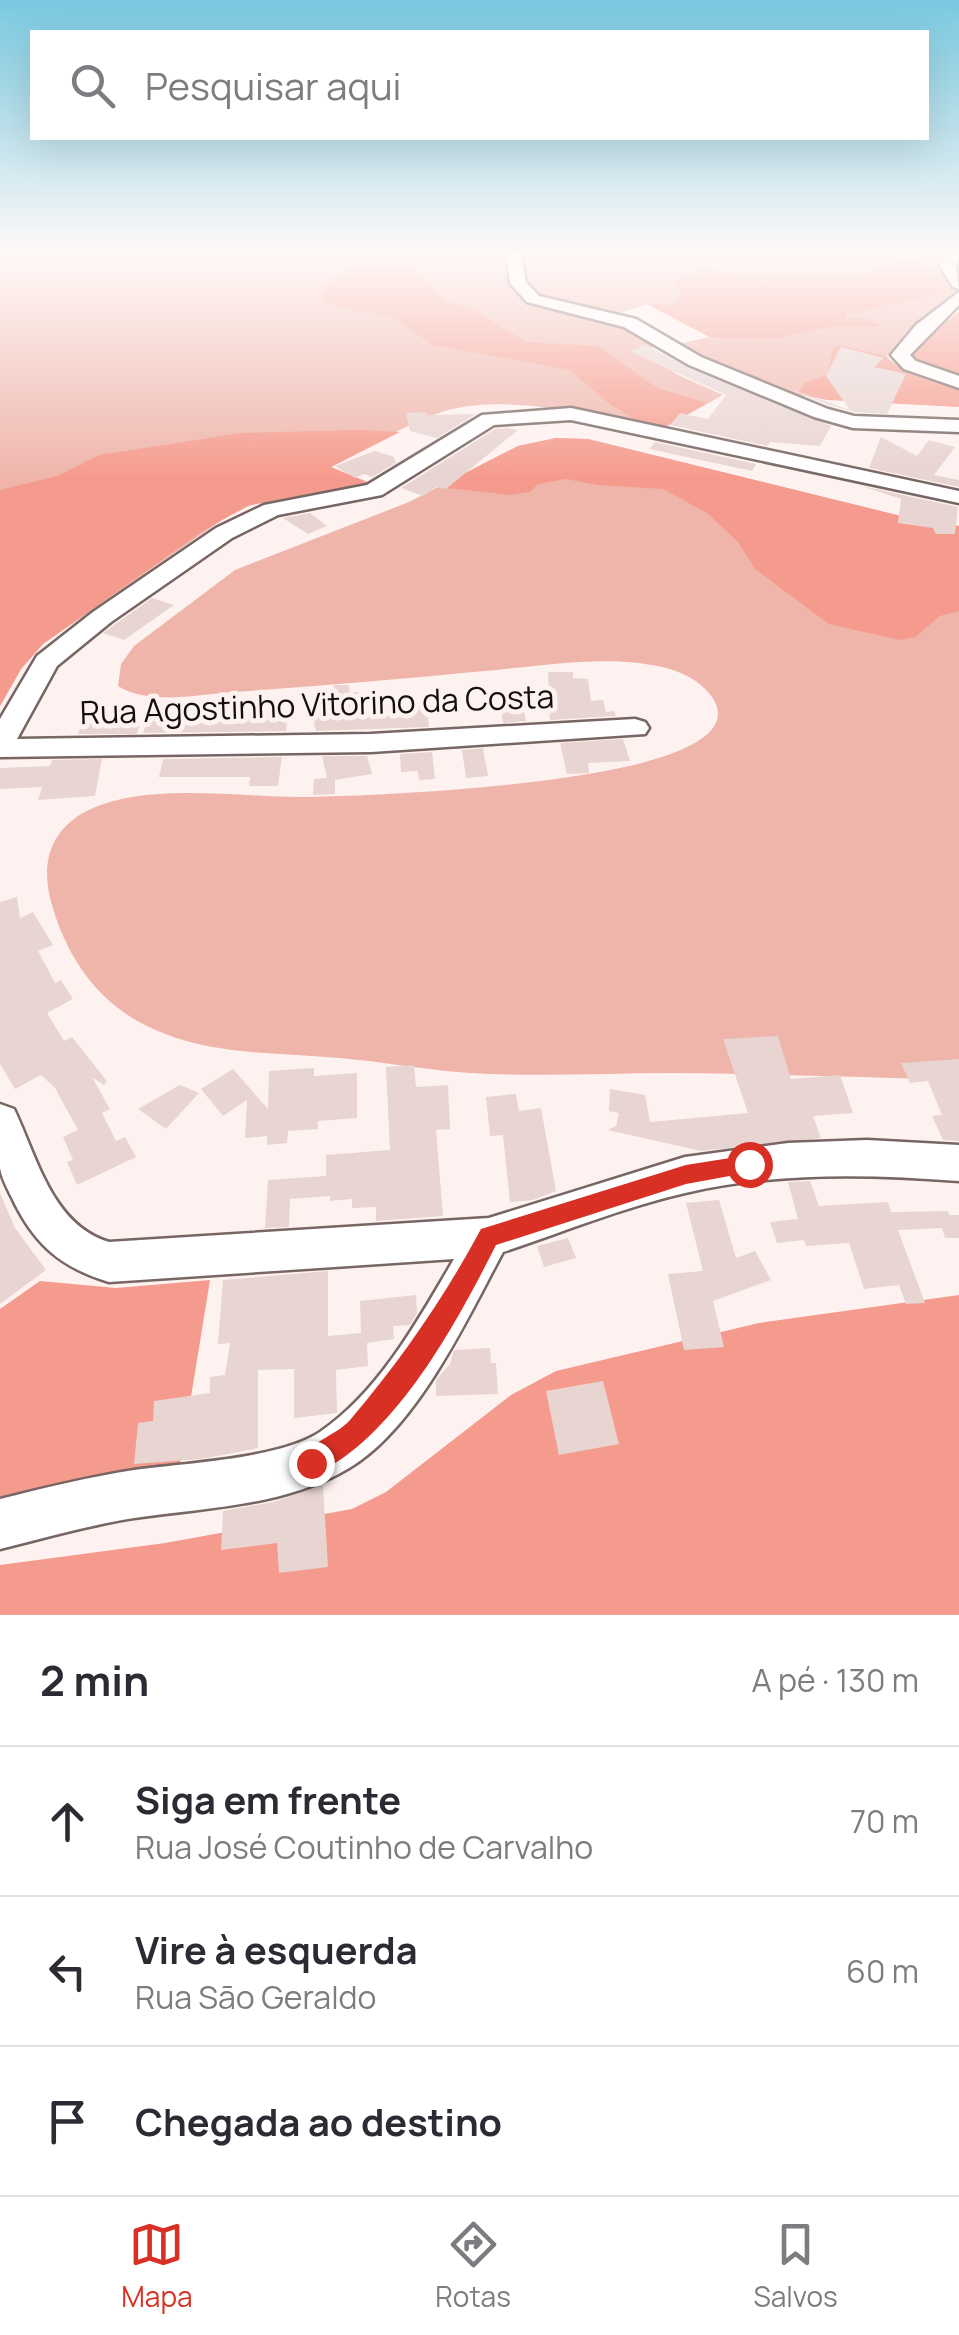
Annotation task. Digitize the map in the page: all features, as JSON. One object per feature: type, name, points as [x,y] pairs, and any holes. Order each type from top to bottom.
[{"type":"street","points":[[639,327],[686,356],[837,419],[959,426]]},
{"type":"street","points":[[924,327],[900,354],[914,367],[959,382]]},
{"type":"street","points":[[0,746],[46,662],[102,616],[224,533],[272,510],[374,490],[484,421],[571,414],[959,497]]},
{"type":"street","name":"Rua Agostinho Vitorino da Costa","points":[[0,746],[371,742],[635,728]]},
{"type":"street","points":[[0,1121],[44,1216],[65,1242],[97,1260],[124,1262],[489,1237],[686,1175],[749,1164],[826,1157],[959,1163]]},
{"type":"street","points":[[0,1524],[108,1498],[285,1470],[333,1452],[364,1426],[397,1384],[457,1298],[489,1237]]},
{"type":"shaded area","points":[[0,327],[627,327],[656,346],[646,349],[676,374],[723,395],[662,429],[552,408],[494,404],[467,406],[414,423],[331,467],[348,488],[259,501],[222,520],[43,644],[21,669],[0,706]]},
{"type":"shaded area","points":[[407,327],[502,327],[526,342],[598,346],[657,388],[707,403],[662,429],[646,426],[611,405],[569,370],[433,345]]},
{"type":"shaded area","points":[[691,327],[917,327],[886,357],[959,407],[805,396],[736,375],[674,345],[709,337]]},
{"type":"shaded area","points":[[692,327],[829,327],[772,339],[710,337]]},
{"type":"shaded area","points":[[940,327],[959,327],[959,377],[918,364],[910,353]]},
{"type":"shaded area","points":[[839,345],[886,356],[893,364],[959,387],[959,407],[827,400],[798,394],[805,383],[828,374],[833,348]]},
{"type":"shaded area","points":[[400,432],[331,467],[370,483],[246,506],[200,533],[43,644],[21,669],[0,706],[0,490],[57,476],[99,455],[241,433]]},
{"type":"shaded area","points":[[556,438],[588,439],[909,518],[959,526],[959,1080],[673,1073],[495,1074],[239,1051],[190,1042],[143,1024],[111,1002],[85,974],[58,923],[47,865],[61,831],[83,813],[107,803],[162,794],[307,797],[525,783],[661,758],[709,733],[718,717],[712,697],[702,686],[669,669],[619,661],[175,697],[144,696],[118,686],[121,664],[134,646],[235,570],[409,502],[518,446]]},
{"type":"shaded area","points":[[556,438],[588,439],[909,518],[959,526],[959,611],[940,616],[915,637],[900,640],[829,624],[755,569],[738,542],[707,513],[663,489],[566,479],[510,495],[438,487],[518,446]]},
{"type":"shaded area","points":[[210,1280],[179,1471],[0,1503],[0,1309],[40,1281],[116,1288]]},
{"type":"shaded area","points":[[959,1295],[959,1615],[0,1615],[0,1565],[165,1543],[352,1509],[386,1492],[511,1395],[556,1371],[759,1323]]},
{"type":"building","points":[[645,344],[688,368],[831,426],[820,446],[770,442],[767,446],[670,425],[680,413],[708,419],[726,395],[631,352]]},
{"type":"building","points":[[841,347],[884,358],[874,367],[906,374],[887,414],[855,412],[829,405],[774,383],[850,410],[826,376]]},
{"type":"building","points":[[406,413],[476,414],[437,438],[410,431]]},
{"type":"building","points":[[495,429],[518,430],[446,489],[436,487],[423,496],[401,488]]},
{"type":"building","points":[[881,437],[917,456],[929,440],[955,447],[934,475],[959,480],[959,487],[869,468]]},
{"type":"building","points":[[655,442],[756,464],[752,471],[649,449]]},
{"type":"building","points":[[375,451],[394,457],[396,463],[372,477],[364,474],[355,478],[335,466]]},
{"type":"building","points":[[862,486],[958,507],[955,534],[936,534],[933,528],[898,523],[901,499]]},
{"type":"building","points":[[310,513],[327,526],[308,534],[283,518]]},
{"type":"building","points":[[152,598],[174,605],[124,640],[103,633]]},
{"type":"building","points":[[548,672],[573,672],[573,678],[588,679],[591,701],[603,700],[606,712],[614,711],[616,716],[550,720]]},
{"type":"building","points":[[334,685],[349,685],[350,693],[359,692],[359,699],[405,700],[405,706],[426,706],[429,727],[316,731],[312,714],[333,713]]},
{"type":"building","points":[[519,690],[526,721],[503,723],[497,691]]},
{"type":"building","points":[[273,703],[270,715],[288,715],[286,731],[143,733],[149,715],[211,713],[213,705]]},
{"type":"building","points":[[141,721],[137,734],[78,734],[82,722]]},
{"type":"building","points":[[623,739],[630,761],[588,763],[589,773],[567,774],[560,743]]},
{"type":"building","points":[[483,748],[488,776],[466,778],[462,750]]},
{"type":"building","points":[[432,752],[435,779],[419,780],[418,771],[401,772],[400,754]]},
{"type":"building","points":[[322,756],[367,756],[372,774],[335,780],[335,794],[313,795],[314,779],[327,778]]},
{"type":"building","points":[[282,757],[278,786],[249,786],[250,777],[159,777],[163,759]]},
{"type":"building","points":[[102,759],[95,796],[38,800],[42,787],[0,789],[0,768],[50,766],[52,760]]},
{"type":"building","points":[[17,897],[20,918],[33,912],[53,945],[38,951],[55,983],[61,980],[73,999],[47,1013],[64,1041],[72,1037],[107,1081],[104,1085],[92,1077],[110,1109],[102,1113],[116,1141],[125,1137],[136,1157],[77,1185],[67,1162],[73,1160],[63,1137],[78,1130],[55,1088],[41,1075],[15,1089],[0,1064],[0,902]]},
{"type":"building","points":[[778,1036],[791,1079],[840,1075],[853,1113],[813,1116],[821,1138],[701,1151],[608,1130],[616,1126],[619,1113],[609,1111],[610,1089],[645,1095],[650,1122],[748,1113],[723,1039]]},
{"type":"building","points":[[959,1059],[959,1141],[943,1140],[932,1116],[942,1115],[928,1081],[910,1083],[901,1063]]},
{"type":"building","points":[[414,1065],[416,1087],[448,1085],[450,1129],[436,1130],[443,1216],[376,1221],[376,1207],[352,1208],[352,1199],[330,1201],[330,1196],[290,1199],[289,1227],[265,1228],[268,1180],[326,1176],[326,1155],[390,1150],[386,1067]]},
{"type":"building","points":[[314,1068],[314,1076],[357,1073],[357,1118],[318,1121],[318,1129],[288,1131],[287,1143],[267,1145],[267,1136],[245,1138],[247,1100],[223,1116],[201,1089],[233,1069],[268,1109],[269,1071]]},
{"type":"building","points":[[180,1085],[199,1093],[166,1129],[138,1109]]},
{"type":"building","points":[[516,1094],[519,1111],[541,1108],[556,1191],[533,1200],[510,1202],[503,1135],[490,1136],[486,1097]]},
{"type":"building","points":[[810,1181],[819,1206],[888,1202],[891,1212],[948,1211],[949,1215],[959,1215],[959,1238],[945,1238],[942,1228],[898,1230],[925,1303],[906,1304],[899,1285],[864,1289],[849,1243],[777,1243],[770,1222],[798,1219],[788,1182]]},
{"type":"building","points":[[0,1193],[15,1228],[46,1270],[0,1304]]},
{"type":"building","points":[[719,1200],[736,1258],[755,1251],[771,1280],[713,1301],[724,1347],[684,1350],[668,1274],[703,1271],[686,1203]]},
{"type":"building","points":[[568,1238],[576,1258],[544,1267],[537,1246]]},
{"type":"building","points":[[328,1271],[328,1336],[361,1333],[360,1301],[416,1295],[417,1313],[410,1325],[393,1326],[394,1339],[367,1343],[368,1366],[336,1370],[337,1413],[294,1418],[294,1369],[258,1370],[258,1448],[201,1459],[134,1464],[138,1423],[153,1421],[154,1401],[210,1393],[210,1377],[225,1375],[230,1343],[218,1344],[223,1280]]},
{"type":"building","points":[[490,1348],[491,1363],[496,1363],[498,1394],[436,1396],[436,1380],[450,1364],[454,1350]]},
{"type":"building","points":[[603,1381],[619,1444],[559,1455],[546,1391]]},
{"type":"building","points":[[323,1485],[328,1567],[279,1573],[277,1543],[221,1550],[223,1511],[273,1502]]},
{"type":"route","points":[[311,1463],[333,1452],[364,1426],[457,1298],[489,1237],[686,1175],[749,1164]]}]
